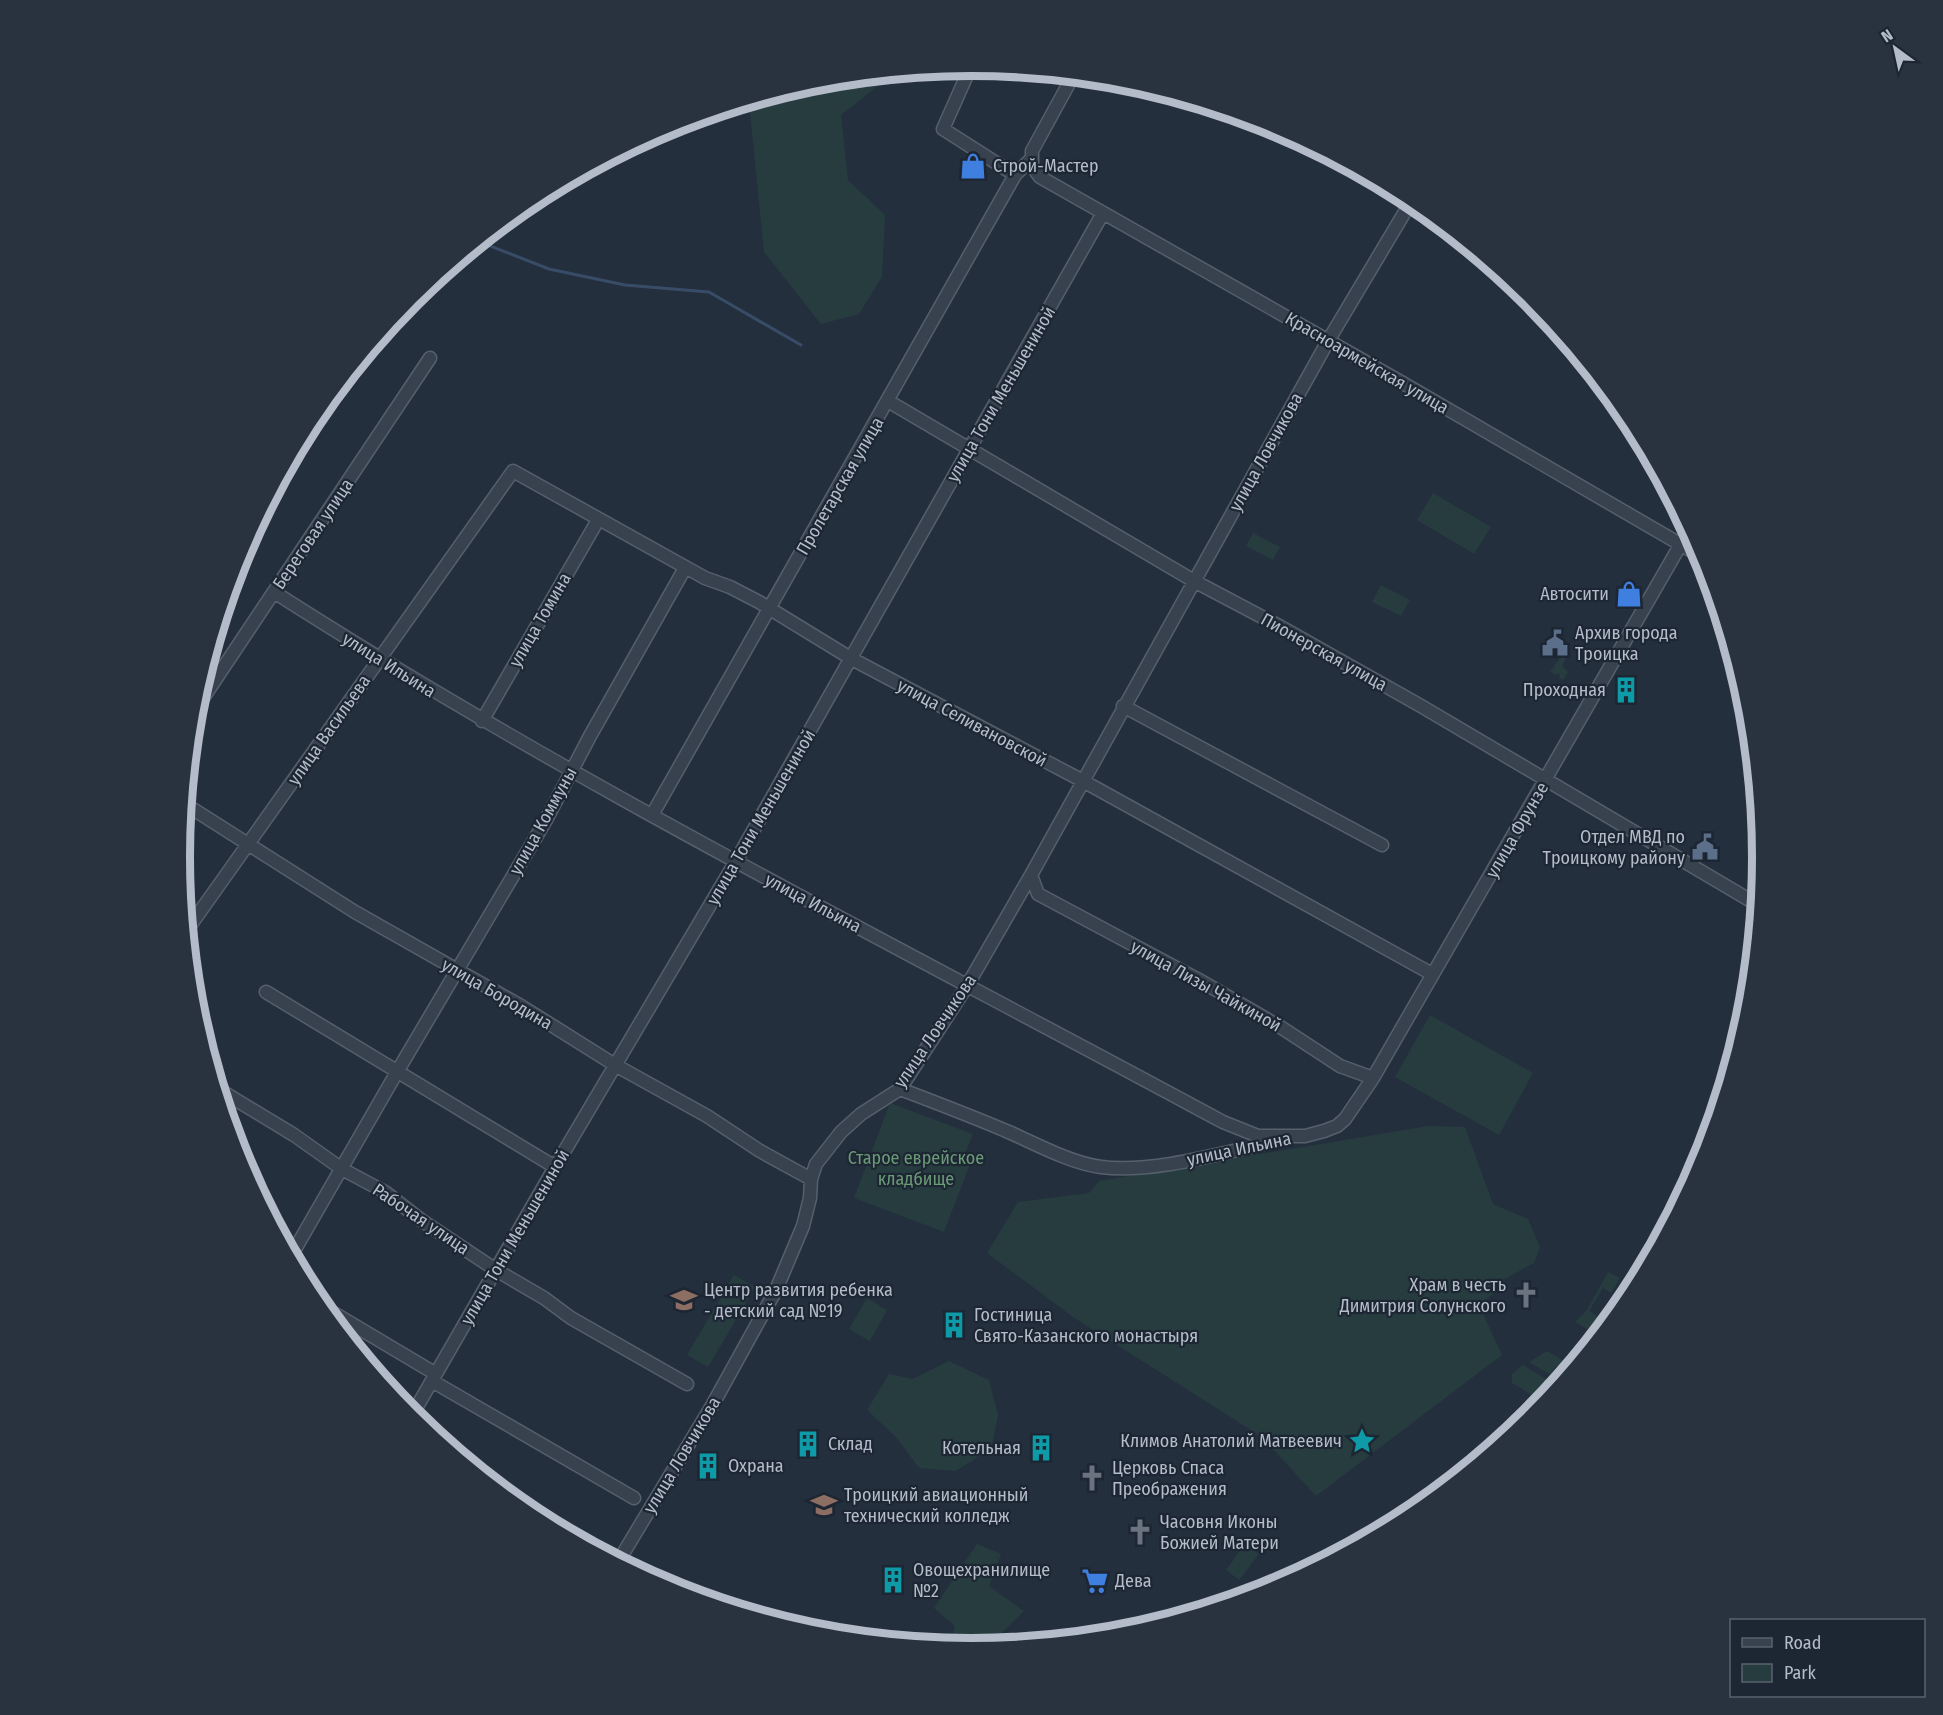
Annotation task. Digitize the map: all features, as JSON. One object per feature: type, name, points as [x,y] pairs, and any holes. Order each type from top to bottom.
[{"type":"street","points":[[966,76],[943,129],[1015,175]]},
{"type":"street","name":"Пролетарская улица","points":[[652,815],[1015,175],[1032,163],[1032,151],[1037,140],[1069,83]]},
{"type":"street","name":"Красноармейская улица","points":[[1032,163],[1040,177],[1048,183],[1328,341],[1689,549]]},
{"type":"street","name":"улица Ловчикова","points":[[622,1556],[713,1404],[776,1290],[803,1226],[810,1198],[811,1179],[816,1164],[841,1132],[861,1114],[900,1089],[967,986],[1328,341],[1407,209]]},
{"type":"street","name":"улица Тони Меньшениной","points":[[417,1407],[555,1167],[736,861],[1103,213]]},
{"type":"street","name":"Береговая улица","points":[[210,688],[430,358]]},
{"type":"street","name":"Пионерская улица","points":[[888,401],[1194,581],[1370,677],[1547,779],[1751,901]]},
{"type":"street","name":"улица Селивановской","points":[[513,471],[685,568],[745,594],[852,659],[1083,781],[1432,974]]},
{"type":"street","name":"улица Васильева","points":[[193,921],[513,471]]},
{"type":"street","name":"улица Томина","points":[[482,721],[598,520]]},
{"type":"street","name":"улица Фрунзе","points":[[1337,1126],[1345,1119],[1373,1078],[1684,539]]},
{"type":"street","name":"улица Коммуны","points":[[295,1249],[546,820],[685,568]]},
{"type":"street","name":"улица Ильина","points":[[274,592],[379,660],[572,772],[1223,1122],[1258,1136],[1305,1136]]},
{"type":"street","points":[[1124,706],[1382,845]]},
{"type":"street","name":"улица Бородина","points":[[192,808],[355,912],[520,1006],[615,1065],[707,1116],[760,1151],[811,1179]]},
{"type":"street","points":[[1019,896],[1038,894],[1031,875]]},
{"type":"street","name":"улица Лизы Чайкиной","points":[[1038,894],[1199,980],[1282,1028],[1340,1066],[1373,1078]]},
{"type":"street","points":[[266,992],[555,1167]]},
{"type":"street","name":"улица Ильина","points":[[900,1089],[1064,1156],[1100,1167],[1136,1167],[1173,1163],[1305,1136],[1337,1126]]},
{"type":"street","name":"Рабочая улица","points":[[227,1094],[294,1135],[342,1169],[385,1192],[421,1220],[496,1270],[544,1298],[571,1318],[611,1343],[687,1384]]},
{"type":"street","points":[[342,1319],[434,1378],[634,1498]]},
{"type":"green space","points":[[883,82],[841,115],[848,180],[885,215],[882,277],[859,314],[821,324],[764,252],[750,109],[819,92]]},
{"type":"green space","points":[[1433,493],[1491,527],[1474,554],[1417,520]]},
{"type":"green space","points":[[1253,533],[1280,547],[1273,560],[1246,546]]},
{"type":"green space","points":[[1381,585],[1410,600],[1401,616],[1372,602]]},
{"type":"green space","points":[[1561,656],[1566,658],[1562,666],[1568,672],[1563,680],[1559,678],[1560,674],[1550,672]]},
{"type":"green space","points":[[1430,1015],[1533,1073],[1499,1135],[1395,1077]]},
{"type":"green space","name":"Старое еврейское кладбище","points":[[890,1103],[973,1134],[964,1156],[972,1159],[944,1232],[854,1198]]},
{"type":"green space","points":[[1428,1126],[1465,1127],[1493,1204],[1528,1219],[1540,1247],[1534,1263],[1501,1281],[1493,1294],[1479,1305],[1502,1355],[1316,1496],[1262,1437],[1073,1317],[987,1253],[1018,1202],[1089,1193],[1099,1181]]},
{"type":"green space","points":[[1608,1272],[1620,1278],[1611,1293],[1603,1288],[1589,1311],[1599,1317],[1590,1331],[1575,1322],[1587,1310]]},
{"type":"green space","points":[[734,1275],[755,1287],[708,1367],[687,1355]]},
{"type":"green space","points":[[1624,1281],[1626,1282],[1617,1297]]},
{"type":"green space","points":[[867,1298],[887,1310],[870,1341],[849,1329]]},
{"type":"green space","points":[[1547,1351],[1567,1363],[1561,1369],[1556,1366],[1551,1375],[1529,1362]]},
{"type":"green space","points":[[949,1361],[989,1380],[998,1415],[991,1450],[955,1471],[919,1468],[896,1437],[867,1410],[889,1374],[913,1379]]},
{"type":"green space","points":[[1523,1365],[1548,1380],[1536,1397],[1512,1383],[1512,1374]]},
{"type":"green space","points":[[977,1544],[1001,1554],[989,1586],[1024,1611],[1002,1633],[994,1638],[952,1638],[955,1626],[934,1608]]},
{"type":"green space","points":[[1245,1544],[1259,1554],[1239,1580],[1226,1570]]},
{"type":"waterway","points":[[488,245],[549,269],[625,285],[709,292],[801,345]]},
{"type":"place","name":"Строй-Мастер","points":[[973,166]]},
{"type":"place","name":"Автосити","points":[[1629,594]]},
{"type":"place","name":"Архив города Троицка","points":[[1555,643]]},
{"type":"place","name":"Проходная","points":[[1626,690]]},
{"type":"place","name":"Отдел МВД по Троицкому району","points":[[1705,847]]},
{"type":"place","name":"Храм в честь Димитрия Солунского","points":[[1526,1295]]},
{"type":"place","name":"Центр развития ребенка - детский сад №19","points":[[684,1300]]},
{"type":"place","name":"Гостиница Свято-Казанского монастыря","points":[[954,1325]]},
{"type":"place","name":"Климов Анатолий Матвеевич","points":[[1362,1441]]},
{"type":"place","name":"Склад","points":[[808,1444]]},
{"type":"place","name":"Котельная","points":[[1041,1448]]},
{"type":"place","name":"Охрана","points":[[708,1466]]},
{"type":"place","name":"Церковь Спаса Преображения","points":[[1092,1478]]},
{"type":"place","name":"Троицкий авиационный технический колледж","points":[[824,1505]]},
{"type":"place","name":"Часовня Иконы Божией Матери","points":[[1140,1532]]},
{"type":"place","name":"Овощехранилище №2","points":[[893,1580]]},
{"type":"place","name":"Дева","points":[[1095,1581]]}]
